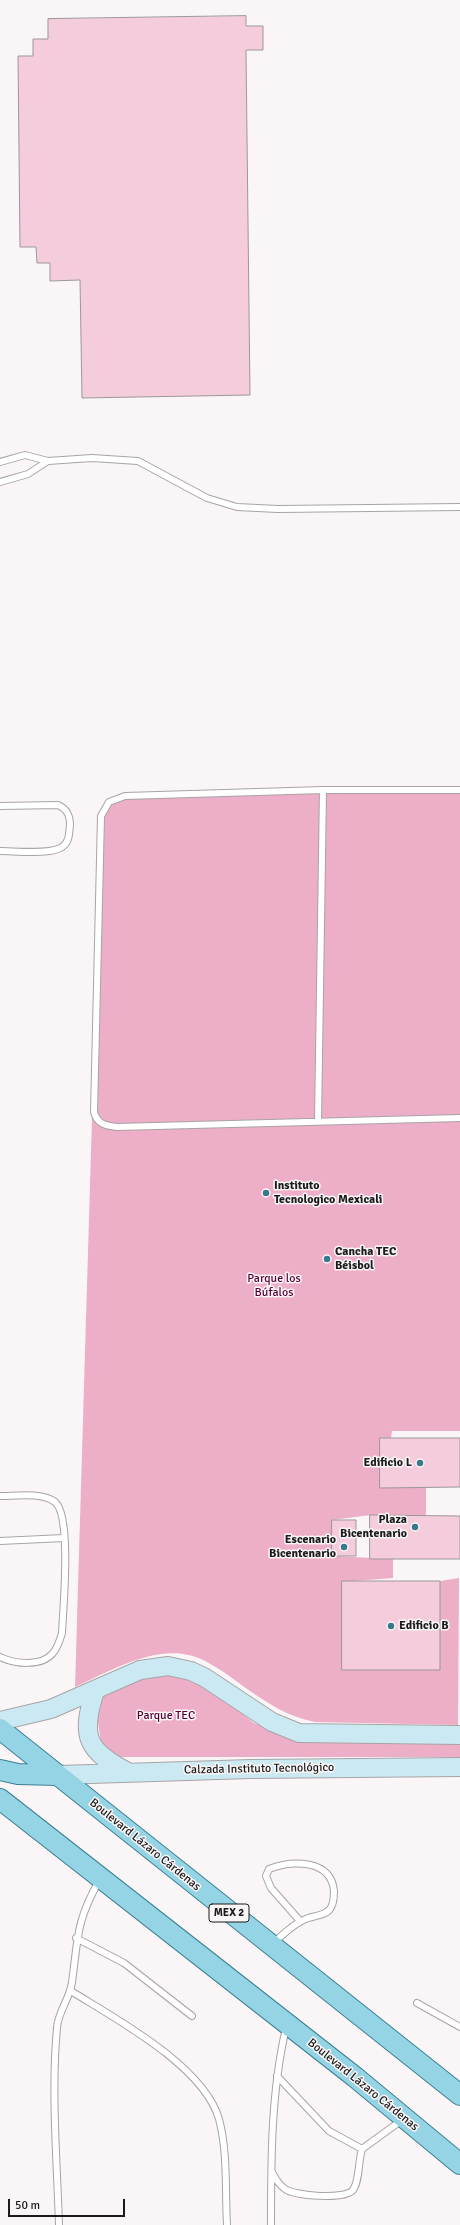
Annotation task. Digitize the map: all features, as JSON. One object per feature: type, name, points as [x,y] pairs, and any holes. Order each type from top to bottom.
[{"type":"main road","name":"Boulevard Lázaro Cárdenas","points":[[0,1729],[270,1946],[460,2095]]},
{"type":"main road","points":[[0,1770],[18,1774],[58,1775]]},
{"type":"main road","name":"Boulevard Lázaro Cárdenas","points":[[0,1799],[287,2024],[460,2164]]},
{"type":"main road","points":[[460,2144],[460,2164]]},
{"type":"street","points":[[0,1721],[51,1709],[140,1670],[168,1666],[191,1671],[204,1677],[272,1722],[299,1733],[460,1735]]},
{"type":"street","points":[[95,1691],[89,1718],[92,1746],[106,1761],[128,1772]]},
{"type":"street","name":"Calzada Instituto Tecnológico","points":[[58,1775],[251,1769],[460,1767]]},
{"type":"lane","points":[[0,462],[25,455],[48,460],[92,458],[138,460],[207,498],[237,507],[278,509],[460,507]]},
{"type":"lane","points":[[0,482],[28,474],[48,460]]},
{"type":"lane","points":[[318,1121],[323,790]]},
{"type":"lane","points":[[460,790],[323,790],[125,796],[109,802],[101,816],[94,1112],[96,1119],[100,1123],[117,1127],[460,1118]]},
{"type":"lane","points":[[0,806],[58,805],[64,808],[70,817],[69,837],[63,847],[53,850],[0,851]]},
{"type":"lane","points":[[0,1496],[38,1497],[54,1502],[61,1511],[64,1538],[62,1633],[58,1646],[53,1654],[45,1660],[26,1663],[0,1657]]},
{"type":"lane","points":[[0,1541],[64,1538]]},
{"type":"lane","points":[[270,1946],[300,1921],[321,1914],[331,1908],[334,1890],[328,1874],[319,1867],[308,1865],[284,1865],[269,1869],[266,1876],[271,1888],[300,1921]]},
{"type":"lane","points":[[59,2225],[56,2086],[57,2027],[59,2016],[71,1991],[76,1938],[86,1903],[100,1878]]},
{"type":"lane","points":[[76,1938],[124,1963],[192,2016]]},
{"type":"lane","points":[[71,1991],[131,2027],[200,2084],[214,2105],[219,2120],[223,2141],[227,2225]]},
{"type":"lane","points":[[417,2003],[460,2027]]},
{"type":"lane","points":[[271,2225],[271,2170],[277,2076],[287,2024]]},
{"type":"lane","points":[[277,2076],[329,2131],[362,2149]]},
{"type":"lane","points":[[271,2170],[284,2189],[294,2193],[340,2196],[348,2194],[354,2188],[362,2149],[405,2118]]},
{"type":"green space","name":"Parque los Búfalos","points":[[460,790],[460,1431],[392,1431],[391,1438],[380,1439],[380,1487],[426,1487],[426,1516],[371,1515],[332,1520],[332,1556],[393,1559],[393,1578],[342,1582],[343,1670],[440,1670],[440,1581],[459,1578],[458,1725],[315,1722],[306,1720],[273,1706],[207,1662],[191,1655],[174,1653],[140,1659],[106,1672],[75,1687],[101,816],[109,802],[125,796]]},
{"type":"green space","name":"Parque TEC","points":[[165,1673],[203,1683],[254,1723],[306,1742],[460,1741],[460,1757],[119,1757],[101,1743],[97,1716],[102,1688]]},
{"type":"building","points":[[246,16],[246,26],[263,26],[263,50],[246,50],[250,395],[82,398],[80,280],[50,281],[50,263],[37,263],[36,247],[20,247],[18,56],[33,56],[33,39],[48,39],[48,19]]},
{"type":"building","name":"Edificio L","points":[[380,1438],[460,1438],[460,1487],[380,1488]]},
{"type":"building","name":"Plaza Bicentenario","points":[[370,1515],[460,1516],[460,1559],[370,1559]]},
{"type":"building","name":"Escenario Bicentenario","points":[[332,1520],[356,1520],[356,1556],[332,1556]]},
{"type":"building","name":"Edificio B","points":[[342,1581],[440,1581],[440,1670],[342,1670]]},
{"type":"place","name":"Instituto Tecnologico Mexicali","points":[[266,1193]]},
{"type":"place","name":"Cancha TEC Béisbol","points":[[327,1259]]},
{"type":"place","name":"Edificio L","points":[[420,1463]]},
{"type":"place","name":"Plaza Bicentenario","points":[[415,1527]]},
{"type":"place","name":"Escenario Bicentenario","points":[[344,1547]]},
{"type":"place","name":"Edificio B","points":[[391,1626]]}]
